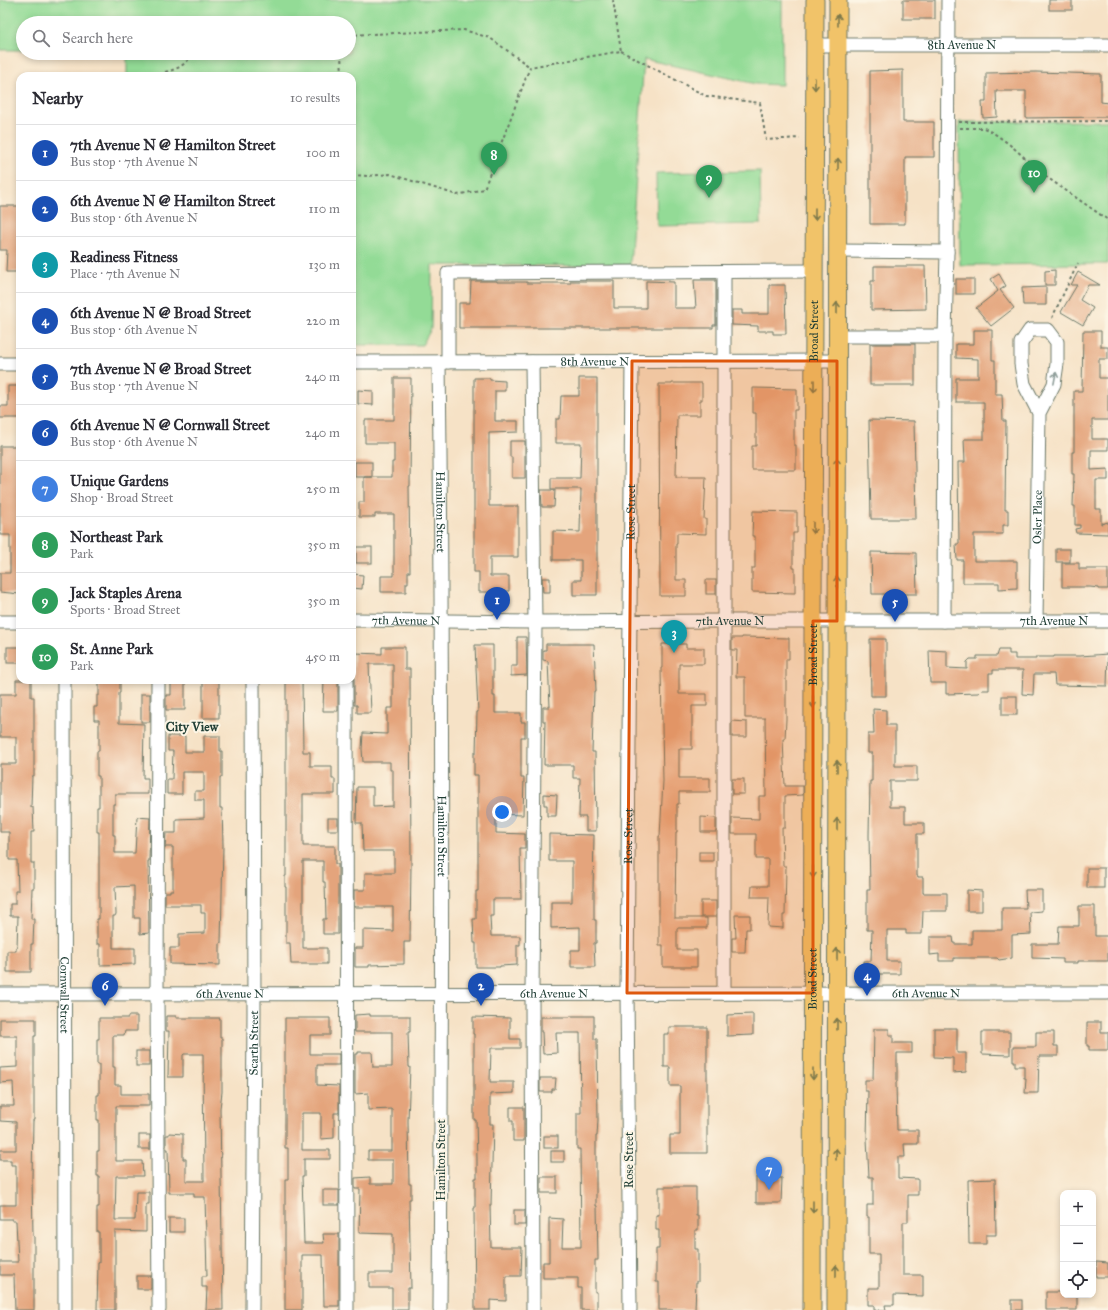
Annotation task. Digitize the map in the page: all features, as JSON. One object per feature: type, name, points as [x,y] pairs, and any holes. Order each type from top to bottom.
[{"type":"main road","name":"Broad Street","points":[[812,1310],[815,0]]},
{"type":"main road","name":"Broad Street","points":[[836,1310],[838,0]]},
{"type":"street","points":[[944,621],[948,0]]},
{"type":"street","name":"8th Avenue N","points":[[816,45],[1108,44]]},
{"type":"street","points":[[837,251],[947,252]]},
{"type":"street","points":[[724,993],[724,272],[815,271]]},
{"type":"street","name":"Hamilton Street","points":[[440,1310],[443,362],[448,273],[724,272]]},
{"type":"street","name":"Osler Place","points":[[1036,621],[1039,413],[1054,384],[1057,364],[1057,342],[1048,330],[1030,330],[1021,343],[1021,364],[1024,384],[1039,413]]},
{"type":"street","points":[[837,336],[945,336]]},
{"type":"street","name":"8th Avenue N","points":[[356,362],[837,361]]},
{"type":"street","points":[[532,362],[535,622],[532,993],[533,1310]]},
{"type":"street","name":"Rose Street","points":[[630,1310],[627,993],[632,362]]},
{"type":"street","points":[[0,364],[16,364]]},
{"type":"street","name":"7th Avenue N","points":[[356,620],[535,622],[1108,621]]},
{"type":"street","points":[[0,622],[16,622]]},
{"type":"street","name":"Cornwall Street","points":[[64,684],[65,1310]]},
{"type":"street","points":[[158,684],[157,994],[159,1310]]},
{"type":"street","name":"Scarth Street","points":[[252,1310],[254,994],[253,684]]},
{"type":"street","points":[[346,684],[348,993],[347,1310]]},
{"type":"street","name":"6th Avenue N","points":[[0,994],[1108,993]]},
{"type":"path","points":[[613,0],[621,51]]},
{"type":"path","points":[[356,35],[464,30],[490,38],[530,67],[621,51],[706,96],[760,103],[766,140],[815,138]]},
{"type":"path","points":[[165,72],[175,70],[189,60]]},
{"type":"path","points":[[341,60],[342,72]]},
{"type":"path","points":[[356,175],[390,174],[457,195],[484,189],[530,67]]},
{"type":"path","points":[[947,125],[1108,121]]},
{"type":"path","points":[[947,125],[984,128],[1009,144],[1048,178],[1108,220]]},
{"type":"path","points":[[1046,330],[1078,263]]},
{"type":"highlighted area","points":[[632,361],[837,361],[837,621],[813,621],[813,993],[627,993]]},
{"type":"green space","points":[[0,0],[782,0],[782,85],[756,84],[644,59],[630,266],[432,265],[431,329],[422,345],[356,345],[356,72],[127,72],[127,60],[356,60],[356,16],[16,16],[16,50],[0,50]]},
{"type":"green space","points":[[1108,121],[1108,264],[960,265],[959,122]]},
{"type":"green space","points":[[760,171],[761,224],[657,226],[656,173]]},
{"type":"building","points":[[903,0],[935,0],[935,19],[903,19]]},
{"type":"building","points":[[1049,0],[1072,0],[1072,10],[1049,10]]},
{"type":"building","points":[[903,70],[903,122],[934,122],[934,157],[905,157],[905,224],[870,224],[870,71]]},
{"type":"building","points":[[1036,72],[1101,74],[1101,102],[1108,103],[1108,117],[1026,118],[1026,91],[996,91],[997,117],[983,118],[982,102],[986,102],[986,73]]},
{"type":"building","points":[[0,206],[16,206],[16,272],[6,272],[7,250],[0,250]]},
{"type":"building","points":[[874,266],[925,266],[926,309],[871,310],[871,281],[874,281]]},
{"type":"building","points":[[1055,270],[1055,285],[1045,285],[1045,271]]},
{"type":"building","points":[[1078,272],[1100,285],[1088,285],[1080,300],[1093,308],[1083,325],[1061,312],[1077,285],[1071,285]]},
{"type":"building","points":[[999,274],[1006,286],[1000,290],[1014,308],[991,326],[976,308],[998,291],[991,279]]},
{"type":"building","points":[[956,279],[974,279],[974,294],[956,294]]},
{"type":"building","points":[[694,280],[716,280],[716,325],[713,325],[713,328],[459,328],[459,303],[470,303],[471,281],[571,283],[571,281],[614,281],[614,308],[646,308],[646,281],[674,282],[674,308],[696,308]]},
{"type":"building","points":[[769,285],[785,285],[786,334],[773,334],[773,331],[758,331],[758,326],[732,325],[732,310],[742,310],[742,314],[769,314]]},
{"type":"building","points":[[1046,287],[1046,305],[1023,305],[1022,288]]},
{"type":"building","points":[[974,330],[992,330],[992,360],[995,360],[995,394],[1002,394],[1003,421],[1006,421],[1005,510],[1008,510],[1008,525],[1003,525],[1003,534],[974,534],[974,561],[1017,561],[1017,588],[999,589],[999,583],[963,583],[963,560],[957,560],[956,544],[959,544],[958,462],[965,462],[964,439],[984,439],[984,402],[956,402],[956,378],[978,378],[978,359],[956,358],[956,344],[974,344]]},
{"type":"building","points":[[1083,331],[1101,331],[1101,347],[1108,347],[1108,359],[1099,359],[1099,378],[1108,378],[1108,420],[1092,420],[1092,439],[1108,439],[1108,450],[1091,450],[1091,470],[1108,469],[1108,480],[1096,480],[1096,509],[1101,509],[1101,524],[1108,522],[1108,534],[1076,533],[1075,529],[1080,528],[1080,525],[1075,525],[1075,506],[1073,506],[1074,474],[1072,474],[1072,452],[1074,452],[1074,391],[1082,391]]},
{"type":"building","points":[[870,344],[915,344],[915,385],[870,385]]},
{"type":"building","points":[[394,378],[411,378],[409,486],[410,572],[408,572],[406,592],[381,592],[381,576],[394,576],[394,514],[375,514],[375,517],[359,517],[359,502],[364,502],[364,477],[392,477],[394,443],[365,443],[365,420],[394,420]]},
{"type":"building","points":[[474,378],[490,378],[490,380],[505,381],[505,391],[495,391],[495,421],[518,421],[518,432],[489,433],[489,506],[518,506],[518,557],[490,557],[490,576],[509,576],[509,591],[479,592],[479,572],[474,572]]},
{"type":"building","points":[[579,378],[597,378],[597,595],[573,595],[573,580],[581,580],[581,560],[553,560],[553,531],[580,532],[581,489],[551,489],[551,478],[580,478],[581,443],[556,443],[556,419],[560,419],[561,396],[579,396]]},
{"type":"building","points":[[702,383],[700,415],[677,415],[676,477],[706,477],[704,519],[706,519],[706,534],[677,533],[676,580],[686,580],[686,596],[660,596],[659,384]]},
{"type":"building","points":[[8,386],[16,386],[16,418],[0,418],[0,406],[8,406]]},
{"type":"building","points":[[753,388],[797,389],[797,410],[794,410],[796,470],[752,470],[752,446],[756,446],[756,413],[753,413]]},
{"type":"building","points":[[358,390],[373,391],[373,405],[358,404]]},
{"type":"building","points":[[869,420],[914,421],[916,519],[871,519]]},
{"type":"building","points":[[510,441],[525,441],[525,478],[512,478]]},
{"type":"building","points":[[0,446],[16,446],[16,594],[0,592],[0,573],[10,573],[10,535],[0,535]]},
{"type":"building","points":[[356,462],[372,462],[372,477],[356,477]]},
{"type":"building","points":[[541,490],[555,490],[554,507],[542,507]]},
{"type":"building","points":[[753,511],[797,512],[797,533],[793,533],[795,593],[752,592],[752,568],[755,568],[755,536],[752,536]]},
{"type":"building","points":[[356,547],[372,547],[372,563],[356,563]]},
{"type":"building","points":[[1056,549],[1070,549],[1070,562],[1056,562]]},
{"type":"building","points":[[871,552],[916,553],[917,594],[872,594]]},
{"type":"building","points":[[1062,563],[1079,563],[1079,569],[1108,569],[1108,589],[1090,587],[1062,587]]},
{"type":"building","points":[[356,574],[363,575],[362,589],[356,588]]},
{"type":"building","points":[[542,578],[550,578],[550,592],[543,592]]},
{"type":"building","points":[[706,580],[716,580],[716,594],[706,594]]},
{"type":"building","points":[[517,637],[526,637],[527,675],[511,676],[511,666],[517,666]]},
{"type":"building","points":[[732,638],[789,638],[789,659],[786,659],[785,739],[783,739],[785,786],[803,786],[803,795],[785,796],[785,828],[782,828],[783,866],[786,866],[785,915],[783,915],[783,928],[768,927],[769,897],[751,897],[752,886],[768,886],[768,859],[756,859],[756,834],[732,834],[732,818],[759,819],[759,796],[766,796],[765,718],[745,718],[745,677],[736,677],[737,650],[732,650]]},
{"type":"building","points":[[870,639],[886,639],[886,696],[871,696]]},
{"type":"building","points":[[546,644],[594,644],[596,691],[594,691],[592,752],[595,752],[596,831],[586,831],[586,817],[579,817],[580,778],[573,778],[573,765],[544,765],[545,721],[543,721],[543,707],[550,707],[548,661],[543,660],[543,650],[546,650]]},
{"type":"building","points":[[662,644],[686,644],[686,648],[704,648],[704,664],[679,664],[679,694],[707,694],[707,706],[692,706],[692,749],[679,749],[679,778],[710,778],[710,792],[679,792],[679,804],[677,804],[675,918],[707,918],[707,928],[677,928],[677,950],[697,950],[697,967],[663,967],[663,945],[659,945],[659,836],[663,781]]},
{"type":"building","points":[[475,645],[493,645],[493,696],[495,696],[495,713],[521,713],[521,722],[525,722],[525,737],[521,737],[521,778],[524,778],[523,815],[496,814],[496,833],[525,834],[525,848],[520,848],[521,899],[493,899],[493,916],[490,916],[491,936],[520,936],[520,945],[517,945],[517,965],[500,967],[476,967],[476,943],[474,943],[473,919],[476,919],[476,891],[478,891],[478,775],[474,775],[474,753],[476,753],[478,712]]},
{"type":"building","points":[[7,647],[16,647],[16,663],[7,663]]},
{"type":"building","points":[[382,647],[405,647],[405,669],[410,669],[410,942],[404,942],[404,964],[355,967],[355,948],[363,948],[363,930],[393,931],[393,907],[354,907],[354,890],[365,890],[365,873],[394,873],[394,851],[363,851],[362,823],[356,823],[357,787],[373,787],[373,807],[393,806],[393,770],[390,770],[390,762],[363,762],[362,749],[363,733],[387,734],[387,708],[393,708],[393,664],[369,664],[371,713],[357,713],[357,705],[354,705],[356,653],[382,654]]},
{"type":"building","points":[[929,650],[947,651],[947,668],[967,669],[967,662],[970,659],[977,659],[977,656],[997,656],[999,650],[1009,650],[1009,654],[1015,654],[1015,659],[1108,654],[1107,686],[1055,685],[1054,674],[1034,674],[1033,695],[1022,694],[1023,670],[993,670],[993,673],[989,673],[989,690],[982,690],[978,693],[946,694],[946,683],[930,683]]},
{"type":"building","points":[[16,684],[31,684],[31,697],[34,697],[34,776],[32,776],[31,807],[33,807],[34,832],[31,832],[31,863],[34,863],[34,888],[32,888],[31,919],[34,919],[33,944],[31,944],[31,972],[7,972],[7,951],[16,951],[17,947],[18,916],[10,916],[10,904],[15,904],[15,891],[18,891],[17,860],[9,860],[9,832],[0,832],[0,764],[16,764],[16,737],[0,737],[0,694],[16,694]]},
{"type":"building","points":[[99,684],[120,684],[119,723],[144,724],[143,778],[148,778],[148,794],[115,794],[115,804],[113,804],[113,835],[115,835],[115,853],[135,853],[137,817],[150,818],[148,861],[149,933],[140,934],[140,918],[134,918],[134,886],[115,887],[116,914],[113,916],[113,948],[135,948],[135,964],[100,965],[100,944],[97,944],[97,919],[99,919],[99,832],[97,832],[97,807],[99,807],[99,776],[97,776],[97,751],[99,751],[99,720],[94,720],[94,707],[97,707],[97,696],[99,696]]},
{"type":"building","points":[[171,684],[185,684],[185,710],[166,710],[166,695],[171,695]]},
{"type":"building","points":[[203,684],[219,684],[219,718],[203,718]]},
{"type":"building","points":[[286,684],[302,684],[303,752],[310,752],[310,766],[332,766],[332,779],[335,779],[335,794],[303,794],[303,846],[335,846],[335,864],[338,864],[338,934],[323,934],[323,919],[326,919],[323,861],[303,861],[303,948],[327,948],[327,964],[291,964],[290,943],[286,943]]},
{"type":"building","points":[[324,684],[338,684],[338,711],[323,711]]},
{"type":"building","points":[[141,694],[150,694],[150,722],[141,722]]},
{"type":"building","points":[[1002,696],[1017,696],[1017,715],[1002,715]]},
{"type":"building","points":[[873,709],[886,710],[886,725],[895,725],[895,766],[917,766],[917,781],[890,781],[890,807],[905,807],[905,823],[924,823],[924,834],[917,834],[917,876],[923,877],[923,893],[947,893],[947,911],[923,911],[922,934],[906,934],[906,930],[887,930],[887,961],[900,961],[900,974],[864,974],[864,961],[871,961],[872,930],[867,930],[867,890],[870,890],[869,835],[872,753],[868,753],[868,734],[874,734]]},
{"type":"building","points":[[732,721],[747,722],[747,737],[732,737]]},
{"type":"building","points":[[168,736],[185,736],[185,752],[204,752],[204,736],[220,736],[220,751],[222,751],[222,777],[220,777],[220,808],[222,808],[223,845],[220,965],[170,964],[170,948],[179,948],[179,934],[205,933],[205,913],[201,913],[201,905],[165,905],[165,892],[170,892],[170,890],[173,890],[173,847],[165,847],[166,833],[176,833],[176,819],[204,818],[204,800],[195,800],[195,791],[204,791],[204,772],[182,772],[182,794],[167,794],[167,779],[172,779],[173,751],[168,751]]},
{"type":"building","points":[[732,779],[744,779],[744,794],[732,794]]},
{"type":"building","points":[[544,794],[557,795],[556,816],[547,816],[547,805],[544,805]]},
{"type":"building","points":[[701,817],[716,818],[716,832],[701,832]]},
{"type":"building","points":[[328,818],[338,818],[338,830],[328,830]]},
{"type":"building","points":[[549,834],[594,835],[593,891],[594,920],[596,920],[596,943],[594,943],[595,967],[571,967],[571,950],[580,950],[580,927],[551,928],[551,902],[572,902],[572,861],[549,861]]},
{"type":"building","points":[[699,852],[713,852],[713,861],[699,861]]},
{"type":"building","points":[[1087,868],[1104,868],[1104,888],[1087,888]]},
{"type":"building","points":[[967,890],[982,891],[982,911],[967,911]]},
{"type":"building","points":[[1025,890],[1042,890],[1042,911],[1030,912],[1031,934],[1012,935],[1012,958],[999,960],[997,958],[954,958],[954,961],[939,961],[939,954],[930,955],[930,937],[953,937],[954,944],[972,944],[972,930],[1002,930],[1002,908],[1026,908]]},
{"type":"building","points":[[701,901],[716,901],[716,917],[701,917]]},
{"type":"building","points":[[1079,906],[1095,906],[1095,936],[1108,936],[1108,961],[1078,961],[1078,963],[1063,963],[1063,959],[1032,958],[1032,944],[1058,944],[1059,926],[1079,926]]},
{"type":"building","points":[[735,915],[750,915],[750,929],[746,929],[745,952],[732,952],[732,938],[736,938]]},
{"type":"building","points":[[370,1014],[370,1016],[410,1016],[410,1032],[408,1032],[410,1067],[408,1121],[409,1184],[411,1184],[411,1199],[409,1199],[411,1288],[408,1288],[408,1310],[392,1310],[392,1288],[369,1288],[369,1273],[393,1273],[393,1234],[359,1233],[360,1189],[355,1189],[355,1178],[370,1177],[370,1184],[393,1184],[393,1160],[368,1160],[368,1151],[392,1151],[392,1109],[368,1110],[368,1093],[355,1094],[355,1054],[358,1054],[358,1052],[372,1052],[373,1067],[392,1067],[392,1032],[355,1032],[355,1015]]},
{"type":"building","points":[[753,1014],[753,1035],[727,1036],[727,1015]]},
{"type":"building","points":[[128,1016],[137,1016],[137,1031],[125,1031],[124,1035],[113,1035],[113,1067],[115,1067],[115,1085],[121,1085],[121,1094],[149,1094],[149,1106],[116,1106],[116,1161],[142,1161],[143,1176],[116,1176],[115,1220],[135,1220],[136,1192],[149,1192],[149,1204],[146,1204],[146,1232],[115,1231],[115,1310],[97,1310],[99,1232],[97,1232],[97,1207],[99,1207],[99,1176],[97,1176],[97,1151],[99,1151],[99,1120],[97,1120],[97,1095],[99,1095],[99,1064],[97,1064],[97,1039],[99,1039],[99,1018],[128,1018]]},
{"type":"building","points":[[166,1016],[176,1016],[176,1018],[220,1018],[220,1038],[222,1038],[222,1092],[220,1108],[223,1310],[206,1310],[207,1287],[202,1287],[202,1276],[207,1276],[205,1197],[194,1197],[194,1193],[169,1193],[168,1149],[166,1149],[166,1135],[169,1135],[169,1133],[183,1134],[183,1159],[186,1159],[186,1181],[204,1181],[203,1054],[184,1054],[183,1077],[168,1077],[169,1031],[166,1031]]},
{"type":"building","points":[[594,1016],[594,1039],[597,1039],[598,1120],[596,1136],[596,1206],[598,1260],[595,1260],[595,1292],[597,1292],[597,1310],[581,1310],[581,1288],[578,1288],[578,1278],[543,1278],[543,1262],[549,1262],[549,1218],[563,1219],[562,1247],[581,1247],[580,1149],[577,1149],[577,1113],[581,1113],[580,1033],[556,1033],[557,1053],[543,1054],[541,1032],[541,1017]]},
{"type":"building","points":[[473,1017],[510,1018],[510,1039],[520,1039],[520,1048],[491,1048],[490,1082],[514,1082],[514,1093],[490,1094],[490,1124],[493,1124],[490,1205],[491,1247],[522,1247],[521,1276],[506,1276],[506,1301],[490,1300],[490,1310],[475,1310],[474,1208],[477,1159],[476,1120],[474,1120]]},
{"type":"building","points":[[285,1018],[330,1018],[330,1035],[310,1035],[310,1054],[339,1054],[339,1065],[317,1065],[317,1085],[339,1086],[339,1113],[334,1113],[334,1138],[321,1139],[321,1113],[302,1113],[302,1150],[330,1150],[330,1159],[304,1159],[304,1176],[302,1176],[304,1243],[324,1243],[323,1234],[339,1234],[339,1306],[324,1306],[323,1255],[302,1255],[302,1310],[285,1310],[285,1179],[288,1179],[288,1148],[285,1148]]},
{"type":"building","points":[[0,1019],[36,1019],[36,1036],[34,1036],[32,1178],[34,1310],[15,1310],[14,1275],[0,1275],[0,1262],[18,1262],[16,1221],[12,1221],[12,1219],[0,1219],[0,1205],[16,1205],[16,1165],[11,1165],[11,1160],[0,1160],[0,1150],[16,1150],[16,1122],[0,1121],[0,1106],[14,1106],[13,1082],[0,1083],[0,1068],[17,1067],[17,1036],[0,1036]]},
{"type":"building","points":[[1087,1022],[1101,1022],[1101,1032],[1108,1032],[1108,1050],[1089,1050],[1089,1046],[1087,1046]]},
{"type":"building","points":[[669,1027],[707,1027],[707,1153],[670,1153],[670,1135],[680,1135],[680,1086],[670,1086],[670,1067],[664,1067],[664,1034],[669,1034]]},
{"type":"building","points":[[934,1028],[957,1028],[957,1053],[966,1053],[966,1072],[953,1073],[953,1058],[934,1057]]},
{"type":"building","points":[[874,1029],[889,1029],[889,1035],[893,1035],[893,1043],[912,1043],[912,1053],[897,1053],[897,1130],[918,1130],[918,1144],[904,1144],[905,1157],[898,1157],[898,1178],[918,1179],[918,1195],[908,1195],[908,1222],[903,1222],[903,1275],[923,1275],[923,1296],[894,1295],[894,1305],[885,1305],[886,1310],[874,1310],[874,1305],[868,1305],[868,1288],[879,1288],[879,1254],[869,1254],[869,1217],[867,1217],[867,1205],[873,1205],[873,1177],[869,1177],[867,1139],[868,1091],[865,1091],[865,1080],[873,1080]]},
{"type":"building","points":[[982,1032],[1010,1032],[1010,1055],[982,1054]]},
{"type":"building","points":[[1036,1032],[1054,1032],[1054,1046],[1058,1046],[1058,1056],[1039,1056],[1038,1093],[1025,1093],[1026,1078],[1024,1078],[1024,1066],[1015,1066],[1015,1061],[1013,1061],[1013,1047],[1036,1047]]},
{"type":"building","points":[[136,1051],[149,1051],[149,1066],[136,1066]]},
{"type":"building","points":[[540,1078],[556,1078],[555,1089],[552,1089],[552,1092],[540,1092]]},
{"type":"building","points":[[510,1107],[524,1107],[524,1141],[513,1141],[513,1121],[510,1121]]},
{"type":"building","points":[[139,1135],[150,1135],[150,1149],[139,1149]]},
{"type":"building","points":[[544,1136],[558,1136],[558,1148],[544,1148]]},
{"type":"building","points":[[551,1151],[564,1151],[564,1162],[551,1162]]},
{"type":"building","points":[[541,1177],[557,1177],[557,1193],[541,1193]]},
{"type":"building","points":[[756,1177],[782,1178],[781,1203],[756,1203]]},
{"type":"building","points":[[995,1179],[996,1235],[986,1235],[986,1244],[969,1244],[968,1180]]},
{"type":"building","points":[[659,1187],[696,1187],[696,1215],[698,1215],[698,1230],[695,1230],[695,1249],[698,1249],[698,1282],[696,1282],[695,1310],[659,1310],[659,1282],[656,1282],[656,1249],[659,1249],[659,1230],[656,1230],[656,1215],[659,1215]]},
{"type":"building","points":[[323,1190],[339,1190],[339,1205],[323,1205]]},
{"type":"building","points":[[514,1210],[525,1210],[525,1225],[514,1225]]},
{"type":"building","points":[[169,1218],[184,1218],[184,1232],[169,1232]]},
{"type":"building","points":[[1096,1262],[1108,1263],[1108,1277],[1096,1277]]},
{"type":"building","points":[[137,1276],[151,1276],[151,1289],[137,1289]]},
{"type":"building","points":[[1046,1292],[1060,1292],[1060,1298],[1077,1298],[1077,1310],[1046,1310]]},
{"type":"building","points":[[1012,1300],[1022,1300],[1022,1310],[1012,1310]]},
{"type":"place","name":"Northeast Park","points":[[494,175]]},
{"type":"place","name":"St. Anne Park","points":[[1034,193]]},
{"type":"place","name":"Jack Staples Arena","points":[[709,198]]},
{"type":"place","name":"7th Avenue N @ Hamilton Street","points":[[497,620]]},
{"type":"place","name":"7th Avenue N @ Broad Street","points":[[895,622]]},
{"type":"place","name":"Readiness Fitness","points":[[674,653]]},
{"type":"place","name":"6th Avenue N @ Broad Street","points":[[867,996]]},
{"type":"place","name":"6th Avenue N @ Cornwall Street","points":[[105,1006]]},
{"type":"place","name":"6th Avenue N @ Hamilton Street","points":[[481,1006]]},
{"type":"place","name":"Unique Gardens","points":[[769,1190]]},
{"type":"district","name":"City View","points":[[192,726]]}]
